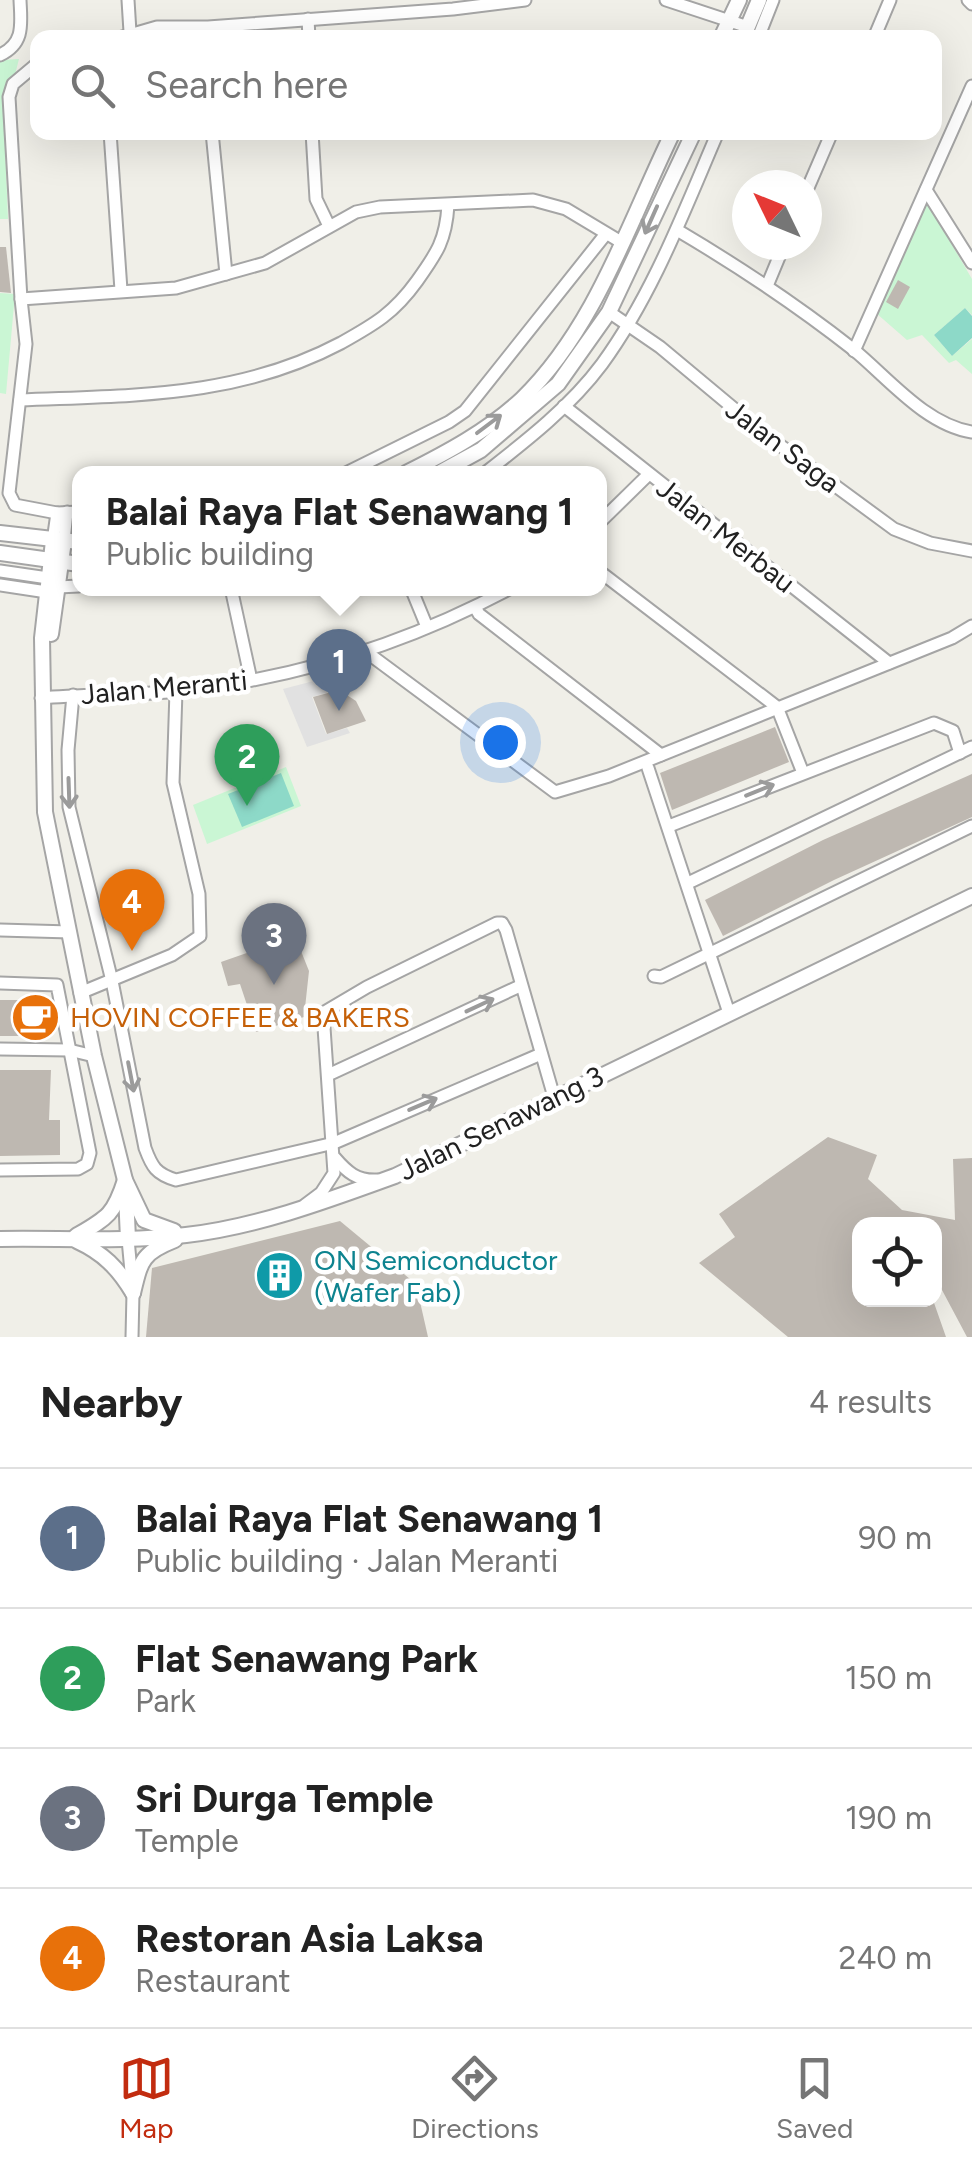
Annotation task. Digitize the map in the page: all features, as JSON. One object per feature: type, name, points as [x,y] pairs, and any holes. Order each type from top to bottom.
[{"type":"street","points":[[0,55],[10,50],[22,32],[20,0]]},
{"type":"street","points":[[125,30],[128,0]]},
{"type":"street","points":[[225,30],[526,0]]},
{"type":"street","points":[[666,0],[706,6],[743,30]]},
{"type":"street","points":[[725,30],[739,0]]},
{"type":"street","points":[[750,30],[759,0]]},
{"type":"street","points":[[752,30],[774,0]]},
{"type":"street","points":[[877,30],[890,0]]},
{"type":"street","points":[[308,20],[309,30]]},
{"type":"street","points":[[145,30],[188,30]]},
{"type":"street","points":[[30,70],[13,84],[9,97],[26,344],[10,494],[15,505],[24,509],[68,512],[42,638],[45,812],[80,993],[125,1180],[134,1293],[132,1337]]},
{"type":"street","points":[[854,351],[972,86]]},
{"type":"street","points":[[111,140],[121,290]]},
{"type":"street","points":[[213,140],[226,274]]},
{"type":"street","points":[[312,140],[316,198],[329,226]]},
{"type":"street","points":[[421,466],[466,441],[522,398],[570,340],[594,301],[670,140]]},
{"type":"street","points":[[452,466],[481,450],[558,384],[610,312],[690,140]]},
{"type":"street","points":[[494,466],[564,406],[598,369],[628,324],[676,230],[715,140]]},
{"type":"street","points":[[816,170],[829,140]]},
{"type":"street","points":[[926,190],[972,263]]},
{"type":"street","points":[[21,299],[166,290],[265,263],[356,212],[380,207],[548,202],[621,242]]},
{"type":"street","points":[[20,400],[188,392],[302,364],[396,309],[446,234],[448,206]]},
{"type":"street","points":[[676,230],[767,286],[927,411],[954,429],[972,432]]},
{"type":"street","points":[[362,466],[465,411],[606,235]]},
{"type":"street","points":[[767,286],[778,260]]},
{"type":"street","name":"Jalan Saga","points":[[610,312],[762,432],[894,529],[930,543],[972,551]]},
{"type":"street","name":"Jalan Merbau","points":[[564,406],[888,664]]},
{"type":"street","points":[[607,515],[649,474]]},
{"type":"street","points":[[0,532],[65,541]]},
{"type":"street","points":[[0,553],[72,563]]},
{"type":"street","points":[[16,573],[30,568],[26,557]]},
{"type":"street","points":[[0,570],[51,585]]},
{"type":"street","points":[[607,577],[777,707],[803,773]]},
{"type":"street","points":[[0,585],[72,586]]},
{"type":"street","points":[[233,596],[251,680]]},
{"type":"street","points":[[413,596],[427,627]]},
{"type":"street","name":"Jalan Meranti","points":[[41,698],[176,691],[251,680],[365,651],[496,596]]},
{"type":"street","points":[[475,607],[478,614],[661,755]]},
{"type":"street","points":[[365,651],[555,792],[661,755],[972,626]]},
{"type":"street","points":[[80,993],[172,954],[200,936],[202,930],[199,894],[173,783],[176,691]]},
{"type":"street","points":[[73,696],[68,750],[69,807],[112,981],[144,1148],[160,1176],[176,1180],[334,1143],[541,1054]]},
{"type":"street","points":[[669,826],[934,723],[953,731],[966,750],[688,883]]},
{"type":"street","points":[[648,768],[729,1013]]},
{"type":"street","points":[[654,976],[661,977],[972,826]]},
{"type":"street","name":"Jalan Senawang 3","points":[[0,1239],[190,1235],[301,1207],[384,1180],[972,896]]},
{"type":"street","points":[[301,1207],[330,1184],[335,1158],[323,1013],[497,922],[502,922],[506,930],[554,1097]]},
{"type":"street","points":[[0,930],[70,932]]},
{"type":"street","points":[[0,984],[57,985],[90,1153],[86,1164],[78,1170],[0,1170]]},
{"type":"street","points":[[328,1075],[520,986]]},
{"type":"street","points":[[0,1049],[69,1050],[94,1056]]},
{"type":"street","points":[[335,1158],[356,1178],[384,1180]]},
{"type":"street","points":[[125,1180],[144,1220],[190,1235]]},
{"type":"street","points":[[71,1238],[116,1209],[125,1180]]},
{"type":"street","points":[[134,1293],[146,1254],[190,1235]]},
{"type":"street","points":[[71,1238],[99,1252],[122,1274],[134,1293]]},
{"type":"green space","points":[[19,59],[15,75],[3,93],[8,219],[0,219],[0,60]]},
{"type":"green space","points":[[924,197],[972,279],[972,315],[965,308],[934,335],[952,356],[972,339],[972,374],[956,360],[949,363],[922,335],[907,340],[876,313]]},
{"type":"green space","points":[[0,293],[15,294],[6,394],[0,393]]},
{"type":"green space","points":[[286,767],[301,806],[207,844],[193,805]]},
{"type":"shaded area","points":[[965,308],[972,316],[972,338],[952,356],[934,335]]},
{"type":"shaded area","points":[[325,678],[332,691],[312,697],[326,734],[347,728],[350,733],[307,747],[283,689]]},
{"type":"shaded area","points":[[281,773],[294,806],[242,827],[228,794]]},
{"type":"building","points":[[0,247],[6,247],[11,293],[0,292]]},
{"type":"building","points":[[898,280],[910,287],[898,309],[886,302]]},
{"type":"building","points":[[339,690],[356,701],[366,721],[327,734],[313,697]]},
{"type":"building","points":[[775,727],[789,762],[672,810],[660,773]]},
{"type":"building","points":[[972,774],[972,817],[723,936],[705,900],[823,840]]},
{"type":"building","points":[[295,936],[309,971],[304,1017],[256,1032],[240,984],[228,986],[221,962]]},
{"type":"building","points":[[0,1000],[38,1000],[39,1036],[0,1036]]},
{"type":"building","points":[[0,1070],[51,1070],[49,1120],[60,1120],[60,1155],[0,1156]]},
{"type":"building","points":[[828,1137],[877,1155],[868,1179],[902,1210],[939,1217],[852,1217],[852,1307],[935,1307],[946,1337],[788,1337],[699,1263],[735,1237],[719,1214]]},
{"type":"building","points":[[972,1158],[972,1337],[967,1337],[942,1290],[942,1218],[955,1220],[953,1159]]},
{"type":"building","name":"ON Semiconductor (Wafer Fab)","points":[[340,1221],[416,1284],[428,1337],[146,1337],[152,1268]]},
{"type":"place","name":"Balai Raya Flat Senawang 1","points":[[339,711]]},
{"type":"place","name":"Flat Senawang Park","points":[[247,806]]},
{"type":"place","name":"Restoran Asia Laksa","points":[[132,951]]},
{"type":"place","name":"Sri Durga Temple","points":[[274,985]]},
{"type":"place","name":"HOVIN COFFEE & BAKERS","points":[[35,1017]]},
{"type":"place","name":"ON Semiconductor (Wafer Fab)","points":[[279,1276]]}]
